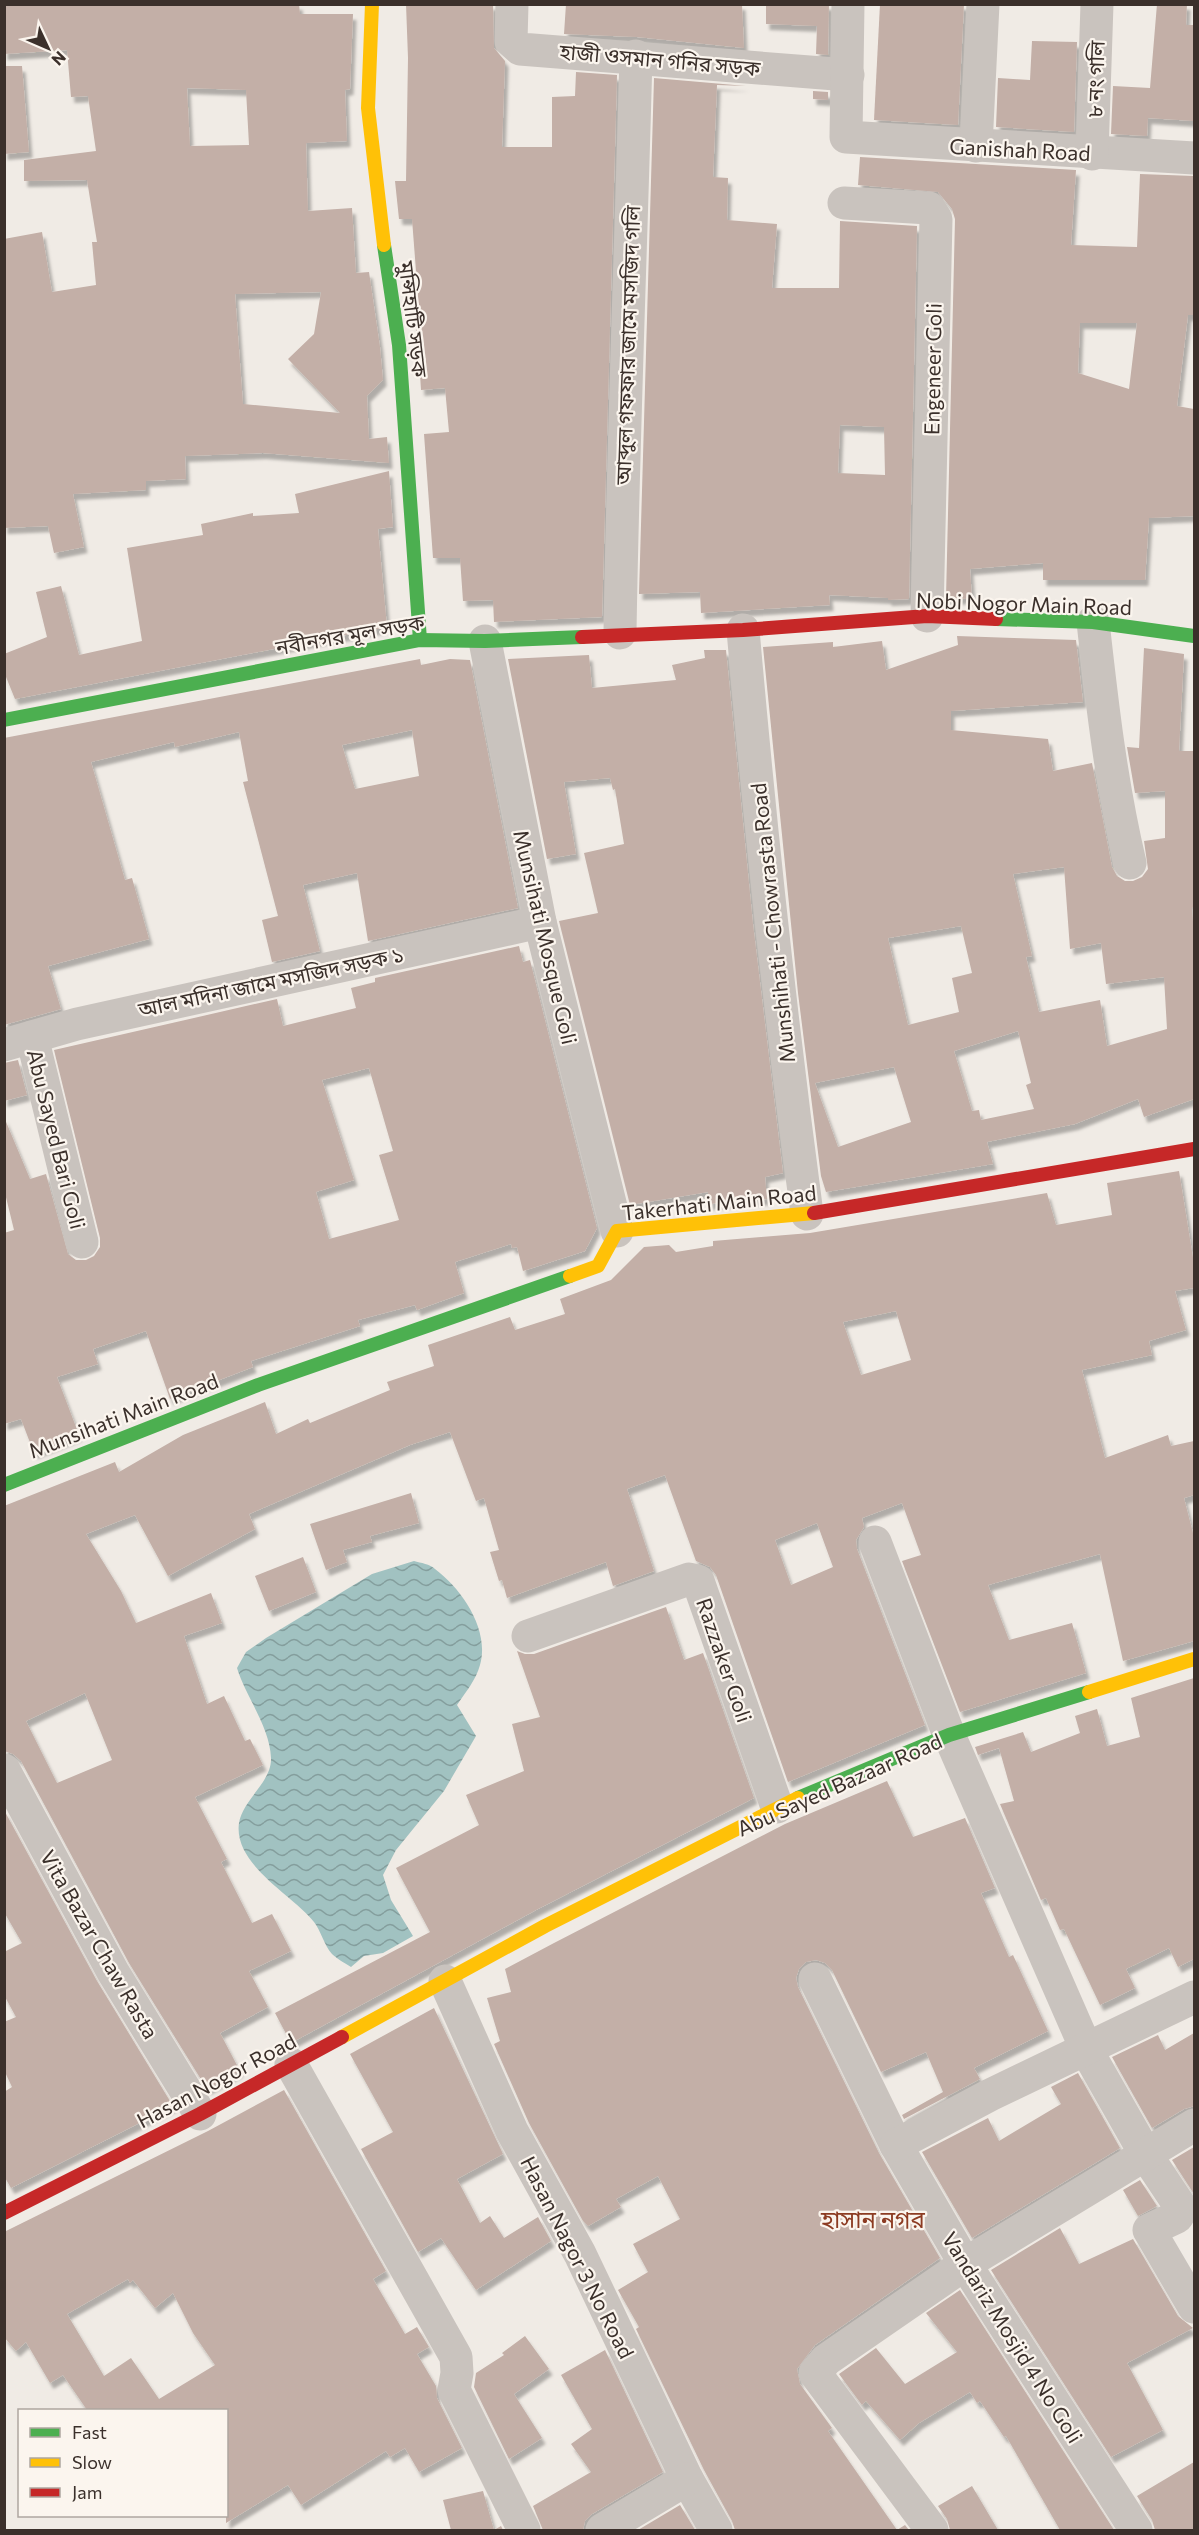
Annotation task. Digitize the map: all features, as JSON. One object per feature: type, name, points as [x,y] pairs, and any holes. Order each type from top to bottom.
[{"type":"street","name":"মুন্সিহাটি সড়ক","points":[[372,4],[368,108],[380,220],[399,345],[420,640]]},
{"type":"street","name":"হাজী ওসমান গনির সড়ক","points":[[512,4],[511,41],[520,49],[636,56],[848,75]]},
{"type":"street","points":[[848,4],[848,75]]},
{"type":"street","points":[[976,146],[983,4]]},
{"type":"street","name":"৮ নং গলি","points":[[1092,154],[1097,4]]},
{"type":"street","name":"আব্দুল গফফার জামে মসজিদ গলি","points":[[620,633],[623,418],[630,297],[636,56]]},
{"type":"street","name":"Ganishah Road","points":[[848,75],[846,137],[1092,154],[1194,158]]},
{"type":"street","name":"Engeneer Goli","points":[[844,203],[929,208],[936,219],[927,616]]},
{"type":"street","name":"Nobi Nogor Main Road","points":[[743,630],[927,616],[1093,622],[1194,636]]},
{"type":"street","points":[[1093,622],[1114,796],[1130,863]]},
{"type":"street","name":"নবীনগর মূল সড়ক","points":[[4,720],[420,640],[485,641],[620,633],[743,630]]},
{"type":"street","name":"Munshihati - Chowrasta Road","points":[[743,630],[754,763],[790,1089],[807,1214]]},
{"type":"street","name":"Munsihati Mosque Goli","points":[[485,641],[540,922],[617,1231]]},
{"type":"street","name":"আল মদিনা জামে মসজিদ সড়ক ১","points":[[18,1041],[540,922]]},
{"type":"street","name":"Abu Sayed Bari Goli","points":[[18,1041],[82,1242]]},
{"type":"street","name":"Takerhati Main Road","points":[[258,1386],[598,1266],[617,1231],[807,1214],[1194,1149]]},
{"type":"street","name":"Munsihati Main Road","points":[[4,1485],[258,1386]]},
{"type":"street","points":[[875,1542],[949,1735],[1194,1659]]},
{"type":"street","name":"Razzaker Goli","points":[[528,1636],[689,1579],[698,1581],[777,1807]]},
{"type":"street","name":"Abu Sayed Bazaar Road","points":[[445,1982],[545,1926],[777,1807],[949,1735],[1087,2051],[1146,2155],[1180,2206],[1177,2217],[1149,2230],[1194,2307]]},
{"type":"street","name":"Vita Bazar Chaw Rasta","points":[[4,1770],[113,1972],[200,2115]]},
{"type":"street","name":"Vandariz Mosjid 4 No Goli","points":[[815,1979],[896,2145],[965,2264],[1136,2530]]},
{"type":"street","name":"Hasan Nogor Road","points":[[8,2205],[200,2115],[445,1982]]},
{"type":"street","name":"Hasan Nagor 3 No Road","points":[[445,1982],[512,2131],[580,2254],[687,2479],[716,2530]]},
{"type":"street","points":[[896,2145],[990,2096],[1087,2051],[1194,1997]]},
{"type":"street","points":[[291,2064],[456,2356],[458,2373],[454,2390],[524,2530]]},
{"type":"street","points":[[932,2530],[815,2373],[826,2360],[965,2264],[1194,2125]]},
{"type":"street","points":[[602,2530],[687,2479]]},
{"type":"water","points":[[414,1561],[431,1566],[445,1577],[464,1599],[477,1625],[481,1638],[480,1665],[473,1681],[457,1705],[476,1736],[444,1791],[396,1850],[383,1875],[391,1900],[413,1936],[383,1953],[364,1956],[351,1967],[332,1954],[314,1922],[266,1878],[245,1852],[240,1838],[239,1823],[246,1806],[267,1775],[271,1758],[267,1735],[237,1668],[246,1652],[266,1638],[372,1574]]},
{"type":"building","points":[[4,4],[299,4],[300,14],[353,14],[350,89],[345,90],[347,141],[306,143],[308,211],[352,208],[356,273],[369,272],[383,380],[367,396],[369,439],[387,437],[389,463],[263,453],[185,456],[186,479],[146,481],[146,490],[73,494],[84,547],[54,553],[48,526],[4,528],[4,239],[42,232],[52,292],[96,285],[92,242],[97,242],[87,180],[24,181],[24,160],[96,151],[88,96],[71,97],[67,50],[4,54]],"holes":[[[187,88],[246,90],[249,145],[190,146]],[[321,292],[314,334],[288,359],[340,413],[243,404],[235,294]]]},
{"type":"building","points":[[406,4],[493,4],[494,48],[505,61],[502,147],[552,147],[552,97],[575,96],[576,72],[617,75],[602,617],[494,622],[493,600],[463,601],[460,558],[433,558],[424,434],[449,432],[445,388],[421,390],[418,342],[407,272],[416,271],[412,219],[399,219],[395,181],[406,181],[408,58]]},
{"type":"building","points":[[566,4],[742,4],[744,48],[637,37],[564,34]]},
{"type":"building","points":[[766,4],[829,4],[828,55],[816,54],[817,26],[766,24]]},
{"type":"building","points":[[880,4],[964,4],[958,125],[874,120]]},
{"type":"building","points":[[1157,4],[1187,4],[1186,25],[1194,25],[1194,121],[1148,118],[1147,136],[1111,134],[1113,86],[1150,88]]},
{"type":"building","points":[[1032,41],[1077,42],[1074,132],[996,127],[998,78],[1030,80]]},
{"type":"building","points":[[4,66],[22,66],[29,152],[4,154]]},
{"type":"building","points":[[654,78],[746,86],[717,85],[713,177],[728,178],[727,220],[777,224],[772,288],[839,288],[840,221],[917,226],[909,599],[888,600],[888,598],[829,595],[830,605],[701,613],[700,592],[639,594]],"holes":[[[840,425],[884,427],[885,475],[838,473]]]},
{"type":"building","points":[[813,91],[828,92],[828,100],[813,99]]},
{"type":"building","points":[[860,157],[1076,170],[1071,245],[1137,247],[1140,174],[1194,176],[1194,315],[1188,315],[1177,406],[1194,409],[1194,516],[1149,518],[1145,580],[1043,580],[1043,563],[970,569],[972,599],[946,598],[955,219],[952,209],[938,192],[858,185]],"holes":[[[1080,323],[1137,323],[1129,389],[1078,373]]]},
{"type":"building","points":[[389,471],[393,527],[378,529],[387,627],[15,699],[4,672],[4,654],[47,637],[36,592],[61,586],[79,655],[142,641],[127,548],[203,535],[201,524],[253,513],[253,516],[299,513],[295,494]]},
{"type":"building","points":[[957,636],[1076,640],[1083,702],[951,711],[951,730],[1048,739],[1053,771],[1092,763],[1112,867],[1117,876],[1125,881],[1133,881],[1142,877],[1148,869],[1144,841],[1165,838],[1165,791],[1135,793],[1127,747],[1139,748],[1144,648],[1184,654],[1179,751],[1194,751],[1194,907],[1192,908],[1194,1099],[1144,1117],[1138,1099],[1075,1124],[987,1142],[993,1164],[826,1192],[821,1176],[798,993],[763,647],[833,642],[833,647],[882,641],[886,670],[958,645]],"holes":[[[1064,867],[1070,949],[1101,943],[1106,984],[1164,977],[1167,1029],[1107,1046],[1100,1000],[1039,1012],[1026,957],[1032,956],[1013,874]],[[961,926],[972,973],[952,978],[959,1012],[908,1025],[888,938]],[[1018,1031],[1031,1083],[1026,1085],[1034,1109],[981,1120],[979,1110],[972,1111],[954,1051]],[[894,1067],[911,1122],[838,1147],[815,1083]]]},
{"type":"building","points":[[704,650],[726,650],[753,924],[783,1173],[765,1177],[767,1199],[709,1204],[708,1192],[630,1205],[559,921],[598,913],[584,853],[624,844],[615,789],[613,790],[610,778],[564,782],[576,854],[547,859],[508,659],[589,655],[592,688],[676,680],[672,665],[705,658]]},
{"type":"building","points":[[420,659],[421,665],[450,659],[470,660],[518,908],[368,941],[357,873],[303,885],[320,951],[272,962],[262,920],[278,916],[243,782],[248,781],[239,732],[175,747],[174,742],[91,762],[125,880],[132,878],[149,939],[48,966],[61,1009],[4,1025],[4,738]],"holes":[[[412,730],[419,776],[355,789],[342,745]]]},
{"type":"building","points":[[519,946],[523,962],[530,960],[597,1228],[585,1251],[523,1271],[517,1247],[512,1248],[511,1244],[455,1262],[464,1293],[417,1310],[415,1305],[358,1320],[360,1326],[251,1361],[253,1367],[170,1399],[146,1331],[93,1349],[98,1364],[57,1377],[79,1435],[34,1453],[21,1419],[4,1424],[4,1233],[14,1230],[4,1189],[4,1117],[30,1179],[46,1174],[68,1254],[76,1260],[86,1260],[94,1256],[100,1247],[100,1238],[54,1050],[277,999],[283,1026],[356,1008],[351,988],[375,982],[375,978]],"holes":[[[369,1068],[393,1151],[379,1155],[399,1220],[329,1239],[316,1192],[354,1180],[322,1080]]]},
{"type":"building","points":[[18,1060],[27,1095],[4,1101],[4,1063]]},
{"type":"building","points":[[1179,1171],[1194,1264],[1194,1288],[1175,1291],[1186,1330],[1149,1341],[1152,1355],[1082,1370],[1105,1458],[1168,1435],[1171,1446],[1194,1441],[1194,1495],[1184,1498],[1194,1537],[1194,1641],[1123,1661],[1100,1554],[988,1585],[1009,1640],[1072,1623],[1086,1673],[960,1712],[902,1561],[921,1555],[902,1503],[862,1518],[864,1527],[856,1540],[857,1549],[925,1725],[788,1782],[716,1575],[710,1567],[696,1561],[665,1475],[627,1489],[654,1571],[613,1586],[606,1562],[507,1598],[490,1552],[499,1550],[484,1498],[476,1501],[450,1432],[410,1445],[249,1514],[255,1529],[168,1576],[135,1515],[86,1534],[121,1591],[136,1623],[211,1593],[222,1623],[184,1636],[207,1704],[224,1696],[245,1741],[250,1739],[263,1765],[195,1797],[227,1859],[221,1862],[252,1923],[272,1914],[291,1951],[249,1971],[268,2007],[220,2033],[240,2071],[207,2089],[129,1963],[21,1761],[13,1754],[4,1751],[4,1506],[115,1462],[119,1472],[183,1435],[265,1402],[276,1434],[308,1419],[310,1423],[390,1390],[387,1382],[434,1366],[428,1345],[510,1317],[515,1330],[565,1314],[560,1299],[611,1280],[644,1247],[669,1245],[676,1252],[713,1246],[713,1241],[810,1233],[1047,1193],[1056,1225],[1112,1215],[1107,1183]],"holes":[[[896,1311],[911,1360],[861,1375],[843,1322]],[[817,1523],[833,1567],[791,1585],[775,1540]],[[85,1693],[112,1760],[57,1783],[26,1721]]]},
{"type":"building","points":[[411,1493],[419,1523],[370,1536],[372,1542],[343,1550],[347,1562],[326,1570],[310,1524]]},
{"type":"building","points":[[303,1557],[316,1592],[269,1611],[255,1576]]},
{"type":"building","points":[[666,1607],[684,1660],[703,1653],[754,1798],[536,1910],[291,2043],[275,2013],[430,1932],[396,1868],[479,1825],[466,1795],[524,1771],[512,1724],[540,1717],[517,1651],[534,1654]]},
{"type":"building","points":[[1194,1678],[1194,1959],[1178,1967],[1169,1948],[1126,1969],[1135,1988],[1100,2005],[1064,1929],[1060,1930],[1046,1898],[1041,1900],[1000,1804],[1014,1801],[999,1748],[978,1755],[975,1747],[1023,1732],[1031,1752],[1080,1733],[1075,1716],[1097,1709],[1107,1746],[1140,1737],[1131,1698]]},
{"type":"building","points":[[887,1781],[913,1837],[965,1818],[995,1888],[981,1893],[1009,1957],[1013,1955],[1048,2031],[974,2068],[980,2079],[904,2119],[902,2115],[943,2092],[926,2052],[881,2072],[832,1970],[825,1963],[816,1960],[806,1962],[799,1969],[796,1978],[798,1987],[879,2153],[940,2258],[815,2345],[797,2369],[800,2384],[832,2428],[828,2431],[897,2530],[735,2530],[636,2329],[639,2327],[618,2290],[648,2272],[633,2244],[680,2219],[658,2176],[616,2199],[621,2207],[588,2226],[583,2221],[529,2123],[494,2044],[500,2041],[487,1998],[511,1992],[505,1969],[785,1824]]},
{"type":"building","points":[[4,1810],[97,1981],[173,2106],[11,2188],[4,2176],[4,2092],[12,2087],[4,2070],[4,2022],[16,2017],[4,1995],[4,1952],[22,1943],[4,1912]]},
{"type":"building","points":[[434,2008],[503,2154],[457,2179],[480,2223],[490,2216],[504,2238],[538,2217],[551,2241],[476,2290],[441,2238],[418,2252],[361,2149],[393,2132],[350,2054]]},
{"type":"building","points":[[1194,2033],[1194,2106],[1184,2109],[1152,2128],[1112,2057],[1158,2035],[1165,2050]]},
{"type":"building","points":[[1078,2073],[1120,2148],[972,2238],[922,2152],[988,2118],[999,2141],[1061,2104],[1051,2087]]},
{"type":"building","points":[[284,2090],[386,2271],[373,2279],[405,2334],[417,2327],[429,2347],[417,2354],[436,2386],[437,2398],[462,2448],[419,2472],[405,2448],[390,2457],[386,2451],[301,2505],[288,2485],[226,2523],[226,2517],[228,2517],[228,2409],[86,2409],[63,2375],[50,2383],[26,2342],[16,2351],[4,2337],[4,2232],[208,2131]],"holes":[[[128,2279],[130,2283],[133,2280],[155,2308],[173,2293],[193,2333],[215,2365],[159,2399],[131,2358],[104,2376],[67,2314]]]},
{"type":"building","points":[[1194,2147],[1194,2194],[1172,2160]]},
{"type":"building","points":[[1140,2180],[1157,2206],[1138,2216],[1123,2190]]},
{"type":"building","points":[[1060,2228],[1079,2264],[1133,2239],[1178,2316],[1193,2328],[1127,2363],[1163,2430],[1111,2457],[991,2270]]},
{"type":"building","points":[[960,2290],[1114,2530],[1060,2530],[1006,2436],[1004,2437],[980,2401],[977,2403],[970,2392],[919,2423],[900,2440],[866,2401],[862,2405],[839,2374],[876,2348],[905,2384],[957,2352],[926,2313]]},
{"type":"building","points":[[525,2336],[549,2369],[514,2394],[542,2438],[509,2459],[474,2387],[476,2373],[504,2355],[502,2353]]},
{"type":"building","points":[[605,2350],[663,2472],[592,2514],[585,2521],[583,2530],[543,2530],[533,2506],[591,2472],[571,2444],[592,2429],[561,2375]]},
{"type":"building","points":[[1194,2462],[1194,2530],[1155,2530],[1152,2520],[1137,2496]]},
{"type":"building","points":[[972,2486],[998,2530],[950,2530],[947,2519],[938,2506]]},
{"type":"building","points":[[483,2491],[494,2530],[451,2530],[443,2500]]},
{"type":"building","points":[[680,2505],[695,2530],[638,2530]]},
{"type":"building","points":[[905,2525],[909,2530],[897,2530]]},
{"type":"traffic: fast","points":[[384,245],[399,345],[420,640]]},
{"type":"traffic: fast","points":[[996,619],[1093,622],[1194,636]]},
{"type":"traffic: fast","points":[[4,720],[420,640],[485,641],[582,637]]},
{"type":"traffic: fast","points":[[4,1485],[258,1385],[570,1276]]},
{"type":"traffic: fast","points":[[798,1798],[949,1735],[1089,1692]]},
{"type":"traffic: slow","points":[[372,4],[368,108],[384,245]]},
{"type":"traffic: slow","points":[[570,1276],[598,1266],[617,1231],[814,1213]]},
{"type":"traffic: slow","points":[[1089,1692],[1194,1659]]},
{"type":"traffic: slow","points":[[342,2037],[545,1926],[798,1798]]},
{"type":"traffic: jam","points":[[582,637],[743,630],[927,616],[996,619]]},
{"type":"traffic: jam","points":[[814,1213],[1194,1149]]},
{"type":"traffic: jam","points":[[4,2213],[200,2114],[342,2037]]},
{"type":"district","name":"হাসান নগর","points":[[873,2218]]}]
